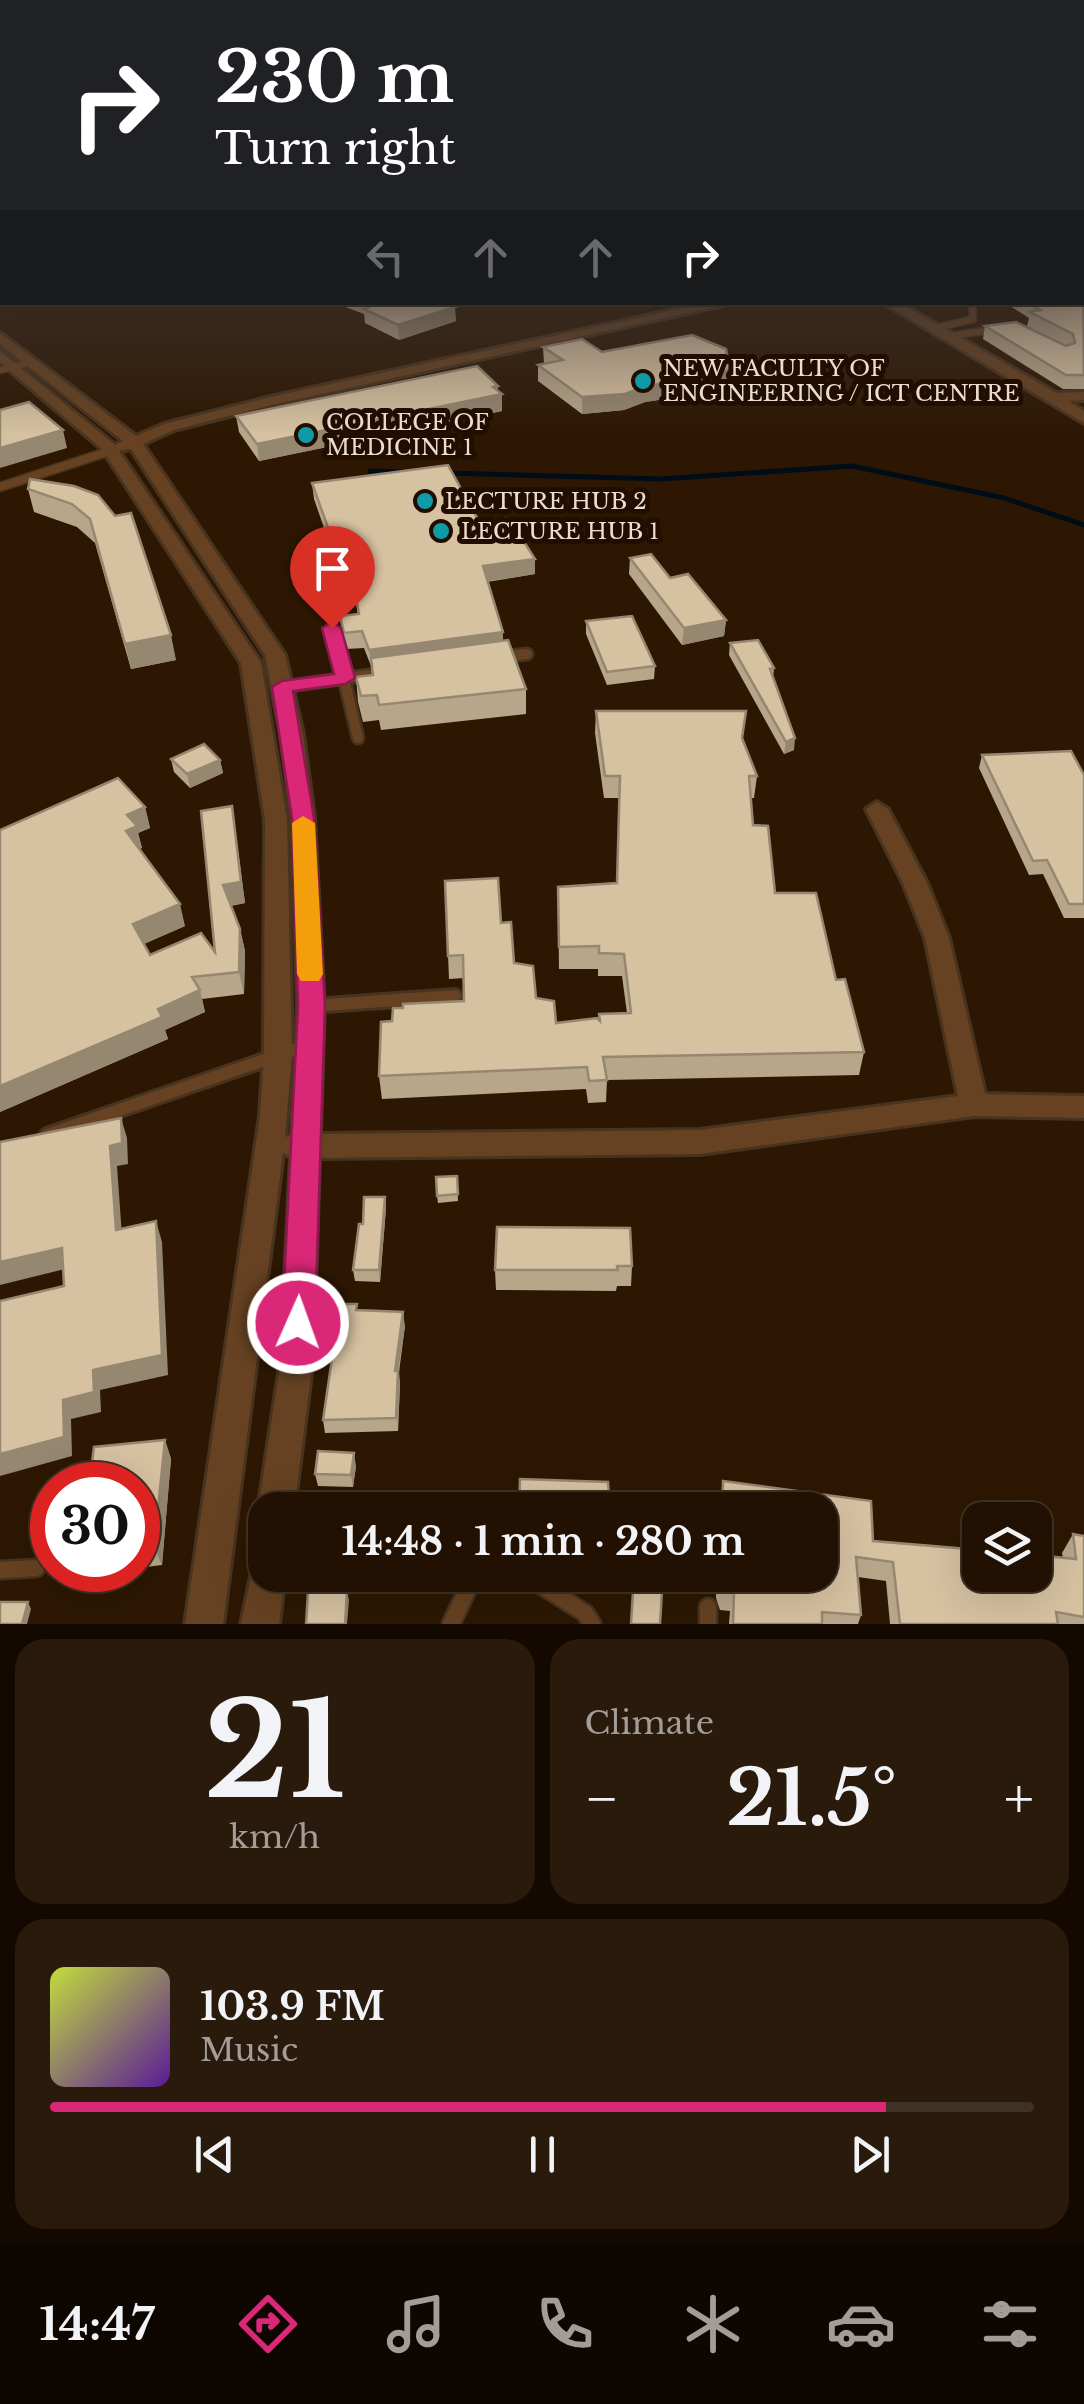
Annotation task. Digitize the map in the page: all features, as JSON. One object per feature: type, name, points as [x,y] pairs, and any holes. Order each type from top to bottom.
[{"type":"street","points":[[122,447],[169,426],[274,400],[717,305]]},
{"type":"street","points":[[894,305],[1084,418]]},
{"type":"street","points":[[0,336],[12,363],[122,447],[194,537],[256,622],[275,656],[303,818],[312,1006],[297,1358],[278,1492]]},
{"type":"street","points":[[1053,398],[1084,396]]},
{"type":"street","points":[[122,447],[251,664],[276,820],[278,1054],[271,1148],[204,1624]]},
{"type":"street","points":[[262,719],[288,715]]},
{"type":"street","points":[[876,809],[915,883],[937,938],[974,1105]]},
{"type":"street","points":[[271,1148],[700,1142],[974,1105],[1084,1107]]},
{"type":"street","points":[[260,1624],[265,1592]]},
{"type":"lane","points":[[936,328],[973,319],[972,305]]},
{"type":"lane","points":[[951,336],[1005,327]]},
{"type":"lane","points":[[0,487],[122,447]]},
{"type":"lane","points":[[332,628],[358,738]]},
{"type":"lane","points":[[491,659],[527,654]]},
{"type":"lane","points":[[282,687],[400,671]]},
{"type":"lane","points":[[312,1006],[455,996]]},
{"type":"lane","points":[[37,1138],[310,1044]]},
{"type":"lane","points":[[0,1570],[30,1568]]},
{"type":"lane","points":[[451,1624],[466,1592]]},
{"type":"lane","points":[[552,1592],[585,1613],[592,1624]]},
{"type":"building","points":[[374,305],[455,307],[398,325],[364,309]]},
{"type":"building","points":[[1032,305],[1083,305],[1084,375],[1066,375],[985,326],[1016,322],[1066,346],[1075,343],[1073,334],[1030,312],[1040,310]]},
{"type":"building","points":[[692,335],[726,349],[727,355],[743,364],[714,376],[646,386],[625,394],[582,397],[538,365],[563,360],[543,347],[582,339],[602,352]]},
{"type":"building","points":[[477,366],[502,394],[257,444],[236,416]]},
{"type":"building","points":[[29,402],[63,430],[0,448],[0,410]]},
{"type":"building","points":[[448,465],[480,523],[509,518],[535,559],[483,566],[503,632],[369,650],[362,631],[344,633],[340,616],[359,614],[352,571],[344,572],[312,483]]},
{"type":"building","points":[[30,479],[74,486],[98,495],[115,516],[131,513],[171,635],[125,644],[90,519],[72,504],[28,489]]},
{"type":"building","points":[[651,554],[670,578],[688,574],[726,620],[684,628],[630,558]]},
{"type":"building","points":[[632,616],[655,666],[607,672],[586,621]]},
{"type":"building","points":[[508,640],[526,689],[379,705],[377,695],[361,696],[356,677],[373,675],[371,658]]},
{"type":"building","points":[[758,640],[774,668],[770,669],[795,738],[786,742],[730,643]]},
{"type":"building","points":[[596,711],[746,711],[742,738],[757,776],[749,776],[753,825],[768,826],[775,893],[816,893],[836,980],[845,979],[864,1052],[603,1057],[607,1080],[589,1081],[587,1067],[379,1076],[381,1022],[392,1021],[393,1008],[464,1001],[463,955],[448,956],[445,881],[498,878],[501,923],[511,922],[514,963],[533,966],[536,998],[554,1001],[556,1023],[597,1018],[600,1021],[599,1014],[631,1013],[624,954],[599,953],[599,946],[559,947],[558,887],[617,883],[620,776],[605,776]]},
{"type":"building","points":[[204,744],[220,760],[187,774],[171,759]]},
{"type":"building","points":[[1071,751],[1084,775],[1084,904],[1069,904],[1047,860],[1033,861],[982,755]]},
{"type":"building","points":[[118,778],[145,807],[127,815],[137,826],[126,831],[180,904],[133,924],[150,955],[201,933],[215,952],[201,811],[232,806],[241,882],[223,885],[240,929],[239,972],[192,977],[200,990],[158,1009],[162,1017],[0,1086],[0,830]]},
{"type":"building","points":[[121,1118],[122,1143],[110,1146],[116,1230],[156,1221],[162,1355],[93,1370],[94,1392],[63,1400],[64,1437],[0,1454],[0,1301],[64,1286],[62,1248],[0,1262],[0,1142]]},
{"type":"building","points":[[457,1176],[458,1194],[437,1196],[436,1177]]},
{"type":"building","points":[[364,1197],[385,1197],[379,1270],[353,1270],[359,1224],[363,1224]]},
{"type":"building","points":[[497,1227],[630,1228],[632,1266],[617,1266],[618,1270],[495,1270]]},
{"type":"building","points":[[340,1304],[357,1304],[356,1310],[403,1312],[395,1371],[396,1418],[323,1420]]},
{"type":"building","points":[[165,1440],[160,1489],[160,1462],[92,1462],[94,1447]]},
{"type":"building","points":[[318,1451],[354,1453],[351,1475],[315,1474]]},
{"type":"building","points":[[520,1479],[608,1482],[609,1492],[520,1492]]},
{"type":"building","points":[[723,1481],[804,1492],[723,1492]]},
{"type":"building","points":[[838,1497],[871,1501],[873,1541],[962,1548],[962,1592],[1052,1592],[1052,1557],[1076,1559],[1073,1534],[1084,1536],[1084,1617],[1056,1612],[1058,1624],[900,1624],[893,1562],[856,1557],[861,1615],[822,1612],[822,1624],[733,1624],[734,1592],[838,1592]]},
{"type":"building","points":[[308,1592],[347,1592],[345,1624],[306,1624]]},
{"type":"building","points":[[633,1592],[662,1592],[660,1624],[631,1624]]},
{"type":"building","points":[[0,1602],[28,1602],[22,1624],[0,1624]]},
{"type":"waterway","points":[[446,473],[661,479],[852,466],[1004,498],[1084,525]]},
{"type":"waterway","points":[[370,471],[403,472]]},
{"type":"slow traffic","points":[[303,823],[310,974]]},
{"type":"place","name":"NEW FACULTY OF ENGINEERING / ICT CENTRE","points":[[643,381]]},
{"type":"place","name":"COLLEGE OF MEDICINE 1","points":[[306,435]]},
{"type":"place","name":"LECTURE HUB 2","points":[[425,501]]},
{"type":"place","name":"LECTURE HUB 1","points":[[441,531]]},
{"type":"route","points":[[298,1323],[312,1006],[303,818],[282,687],[345,678],[332,628]]}]
